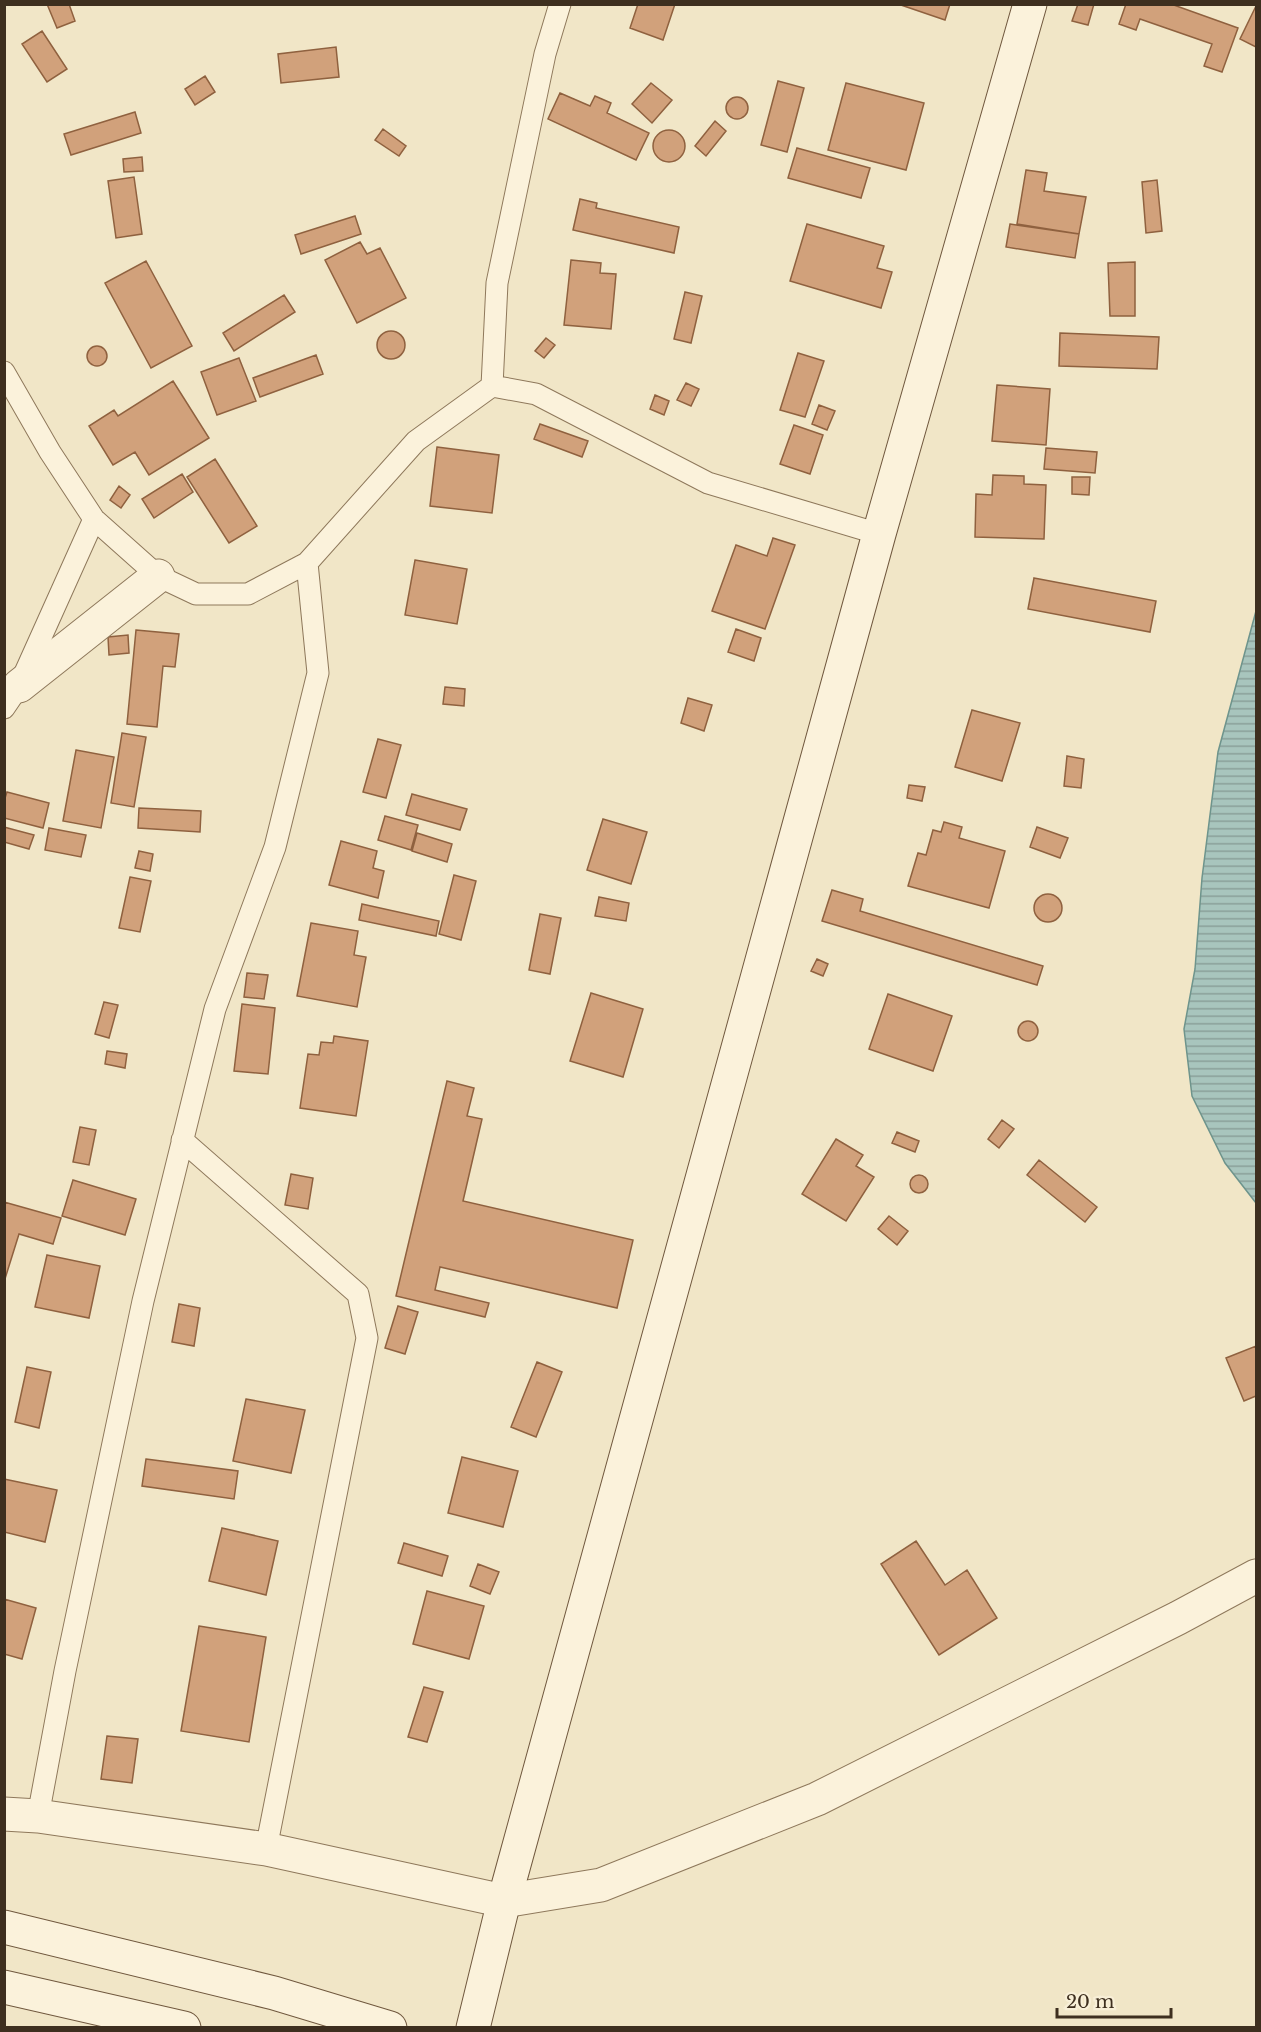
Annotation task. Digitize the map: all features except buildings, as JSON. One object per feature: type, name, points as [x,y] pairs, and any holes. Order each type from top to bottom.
[{"type":"main road","points":[[473,2028],[504,1901],[879,534],[1030,4]]},
{"type":"main road","points":[[12,697],[158,576]]},
{"type":"main road","points":[[4,1814],[38,1816],[266,1849],[504,1901],[601,1885],[818,1799],[1257,1576]]},
{"type":"main road","points":[[4,1928],[274,1993],[390,2028]]},
{"type":"main road","points":[[4,1987],[183,2027]]},
{"type":"lane","points":[[492,386],[497,283],[545,54],[560,4]]},
{"type":"lane","points":[[4,372],[50,453],[94,519],[158,576],[196,594],[248,594],[307,563],[416,441],[492,386],[536,394],[708,483],[879,534]]},
{"type":"lane","points":[[12,697],[94,519]]},
{"type":"lane","points":[[38,1816],[65,1671],[143,1301],[182,1140],[215,1009],[275,847],[318,673],[307,563]]},
{"type":"lane","points":[[182,1140],[358,1294],[367,1338],[266,1849]]},
{"type":"water","points":[[1256,611],[1256,1203],[1225,1163],[1192,1096],[1184,1029],[1195,969],[1202,878],[1218,752]]}]
